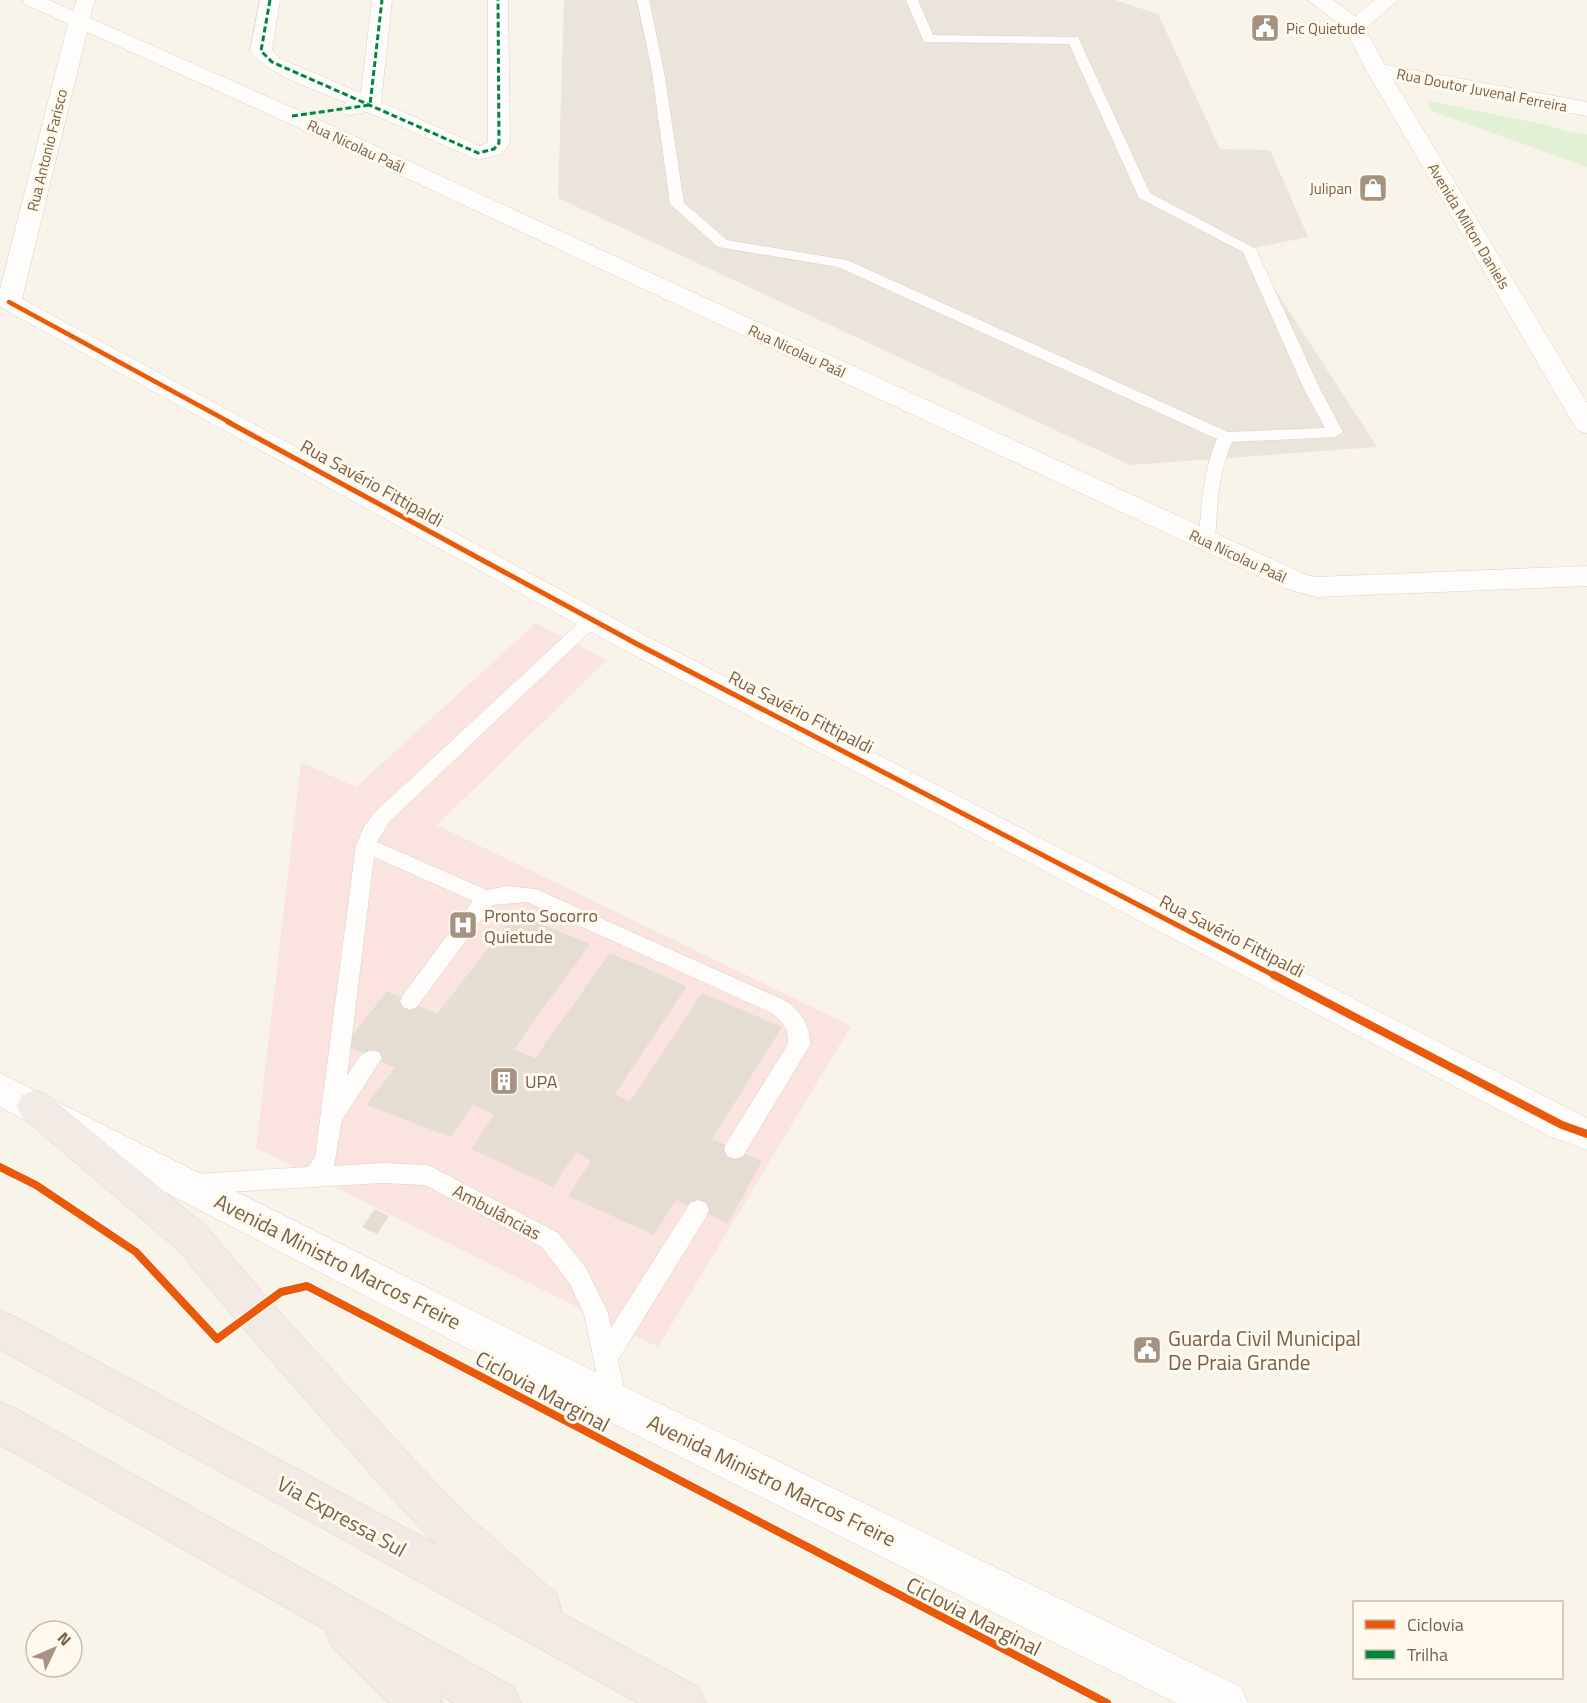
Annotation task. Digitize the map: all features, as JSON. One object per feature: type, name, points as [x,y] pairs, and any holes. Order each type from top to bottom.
[{"type":"highway","points":[[17,1098],[192,1238],[255,1313],[410,1486],[450,1528],[582,1648]]},
{"type":"highway","name":"Via Expressa Sul","points":[[0,1329],[683,1703]]},
{"type":"highway","points":[[0,1422],[498,1703]]},
{"type":"highway","points":[[318,1601],[420,1703]]},
{"type":"street","name":"Rua Nicolau Paál","points":[[32,0],[83,11],[292,116],[1294,581],[1316,587],[1587,576]]},
{"type":"street","points":[[270,0],[261,51],[272,62],[478,153],[494,149],[499,143],[498,0]]},
{"type":"street","points":[[370,105],[382,0]]},
{"type":"street","points":[[1318,0],[1334,8],[1354,26],[1388,0]]},
{"type":"street","name":"Rua Antonio Farisco","points":[[4,302],[83,11]]},
{"type":"street","name":"Avenida Milton Daniels","points":[[1354,26],[1377,70],[1587,425]]},
{"type":"street","name":"Rua Doutor Juvenal Ferreira","points":[[1377,70],[1587,110]]},
{"type":"street","points":[[292,116],[370,105]]},
{"type":"street","name":"Rua Savério Fittipaldi","points":[[4,302],[592,620],[1541,1114],[1587,1134]]},
{"type":"street","name":"Avenida Ministro Marcos Freire","points":[[17,1098],[615,1403],[1225,1703]]},
{"type":"lane","points":[[644,0],[658,72],[677,204],[723,244],[842,263],[1226,437],[1335,432],[1311,387],[1249,249],[1143,195],[1074,40],[928,39],[912,0]]},
{"type":"lane","points":[[1207,542],[1210,489],[1216,458],[1226,437]]},
{"type":"lane","points":[[313,1178],[326,1160],[366,844],[372,830],[382,817],[592,620]]},
{"type":"lane","points":[[366,844],[486,898],[506,894],[529,894],[780,1007],[796,1021],[799,1045],[735,1149]]},
{"type":"lane","points":[[410,1001],[486,898]]},
{"type":"lane","points":[[332,1118],[371,1058]]},
{"type":"lane","name":"Ambulâncias","points":[[188,1185],[382,1173],[428,1175],[550,1240],[578,1276],[596,1313],[615,1403]]},
{"type":"lane","points":[[606,1358],[698,1210]]},
{"type":"shaded area","points":[[564,0],[1115,0],[1158,14],[1220,149],[1270,150],[1308,237],[1249,249],[1377,447],[1130,465],[558,198]]},
{"type":"shaded area","name":"Pronto Socorro Quietude","points":[[536,623],[607,660],[437,825],[851,1026],[658,1347],[256,1148],[301,762],[356,787]]},
{"type":"green space","points":[[1429,101],[1547,125],[1573,133],[1587,134],[1587,167],[1429,110]]},
{"type":"building","name":"UPA","points":[[515,913],[590,944],[514,1049],[535,1058],[610,953],[687,986],[615,1094],[630,1102],[702,993],[782,1027],[712,1139],[762,1161],[728,1223],[676,1200],[654,1235],[568,1196],[591,1161],[576,1152],[553,1187],[471,1149],[494,1115],[473,1105],[451,1137],[366,1105],[395,1068],[345,1045],[387,991],[437,1014]]},
{"type":"building","points":[[375,1209],[389,1216],[377,1234],[362,1227]]},
{"type":"marked path","points":[[270,0],[261,51],[272,62],[478,153],[494,149],[499,143],[498,0]]},
{"type":"marked path","points":[[292,116],[370,105],[382,0]]},
{"type":"cycle path","points":[[9,302],[637,644],[1562,1125],[1587,1134]]},
{"type":"cycle path","name":"Ciclovia Marginal","points":[[0,1167],[36,1185],[136,1252],[217,1339],[281,1292],[307,1286],[1107,1703]]},
{"type":"place","name":"Pic Quietude","points":[[1265,28]]},
{"type":"place","name":"Julipan","points":[[1373,188]]},
{"type":"place","name":"Pronto Socorro Quietude","points":[[463,925]]},
{"type":"place","name":"UPA","points":[[504,1081]]},
{"type":"place","name":"Guarda Civil Municipal De Praia Grande","points":[[1147,1350]]}]
